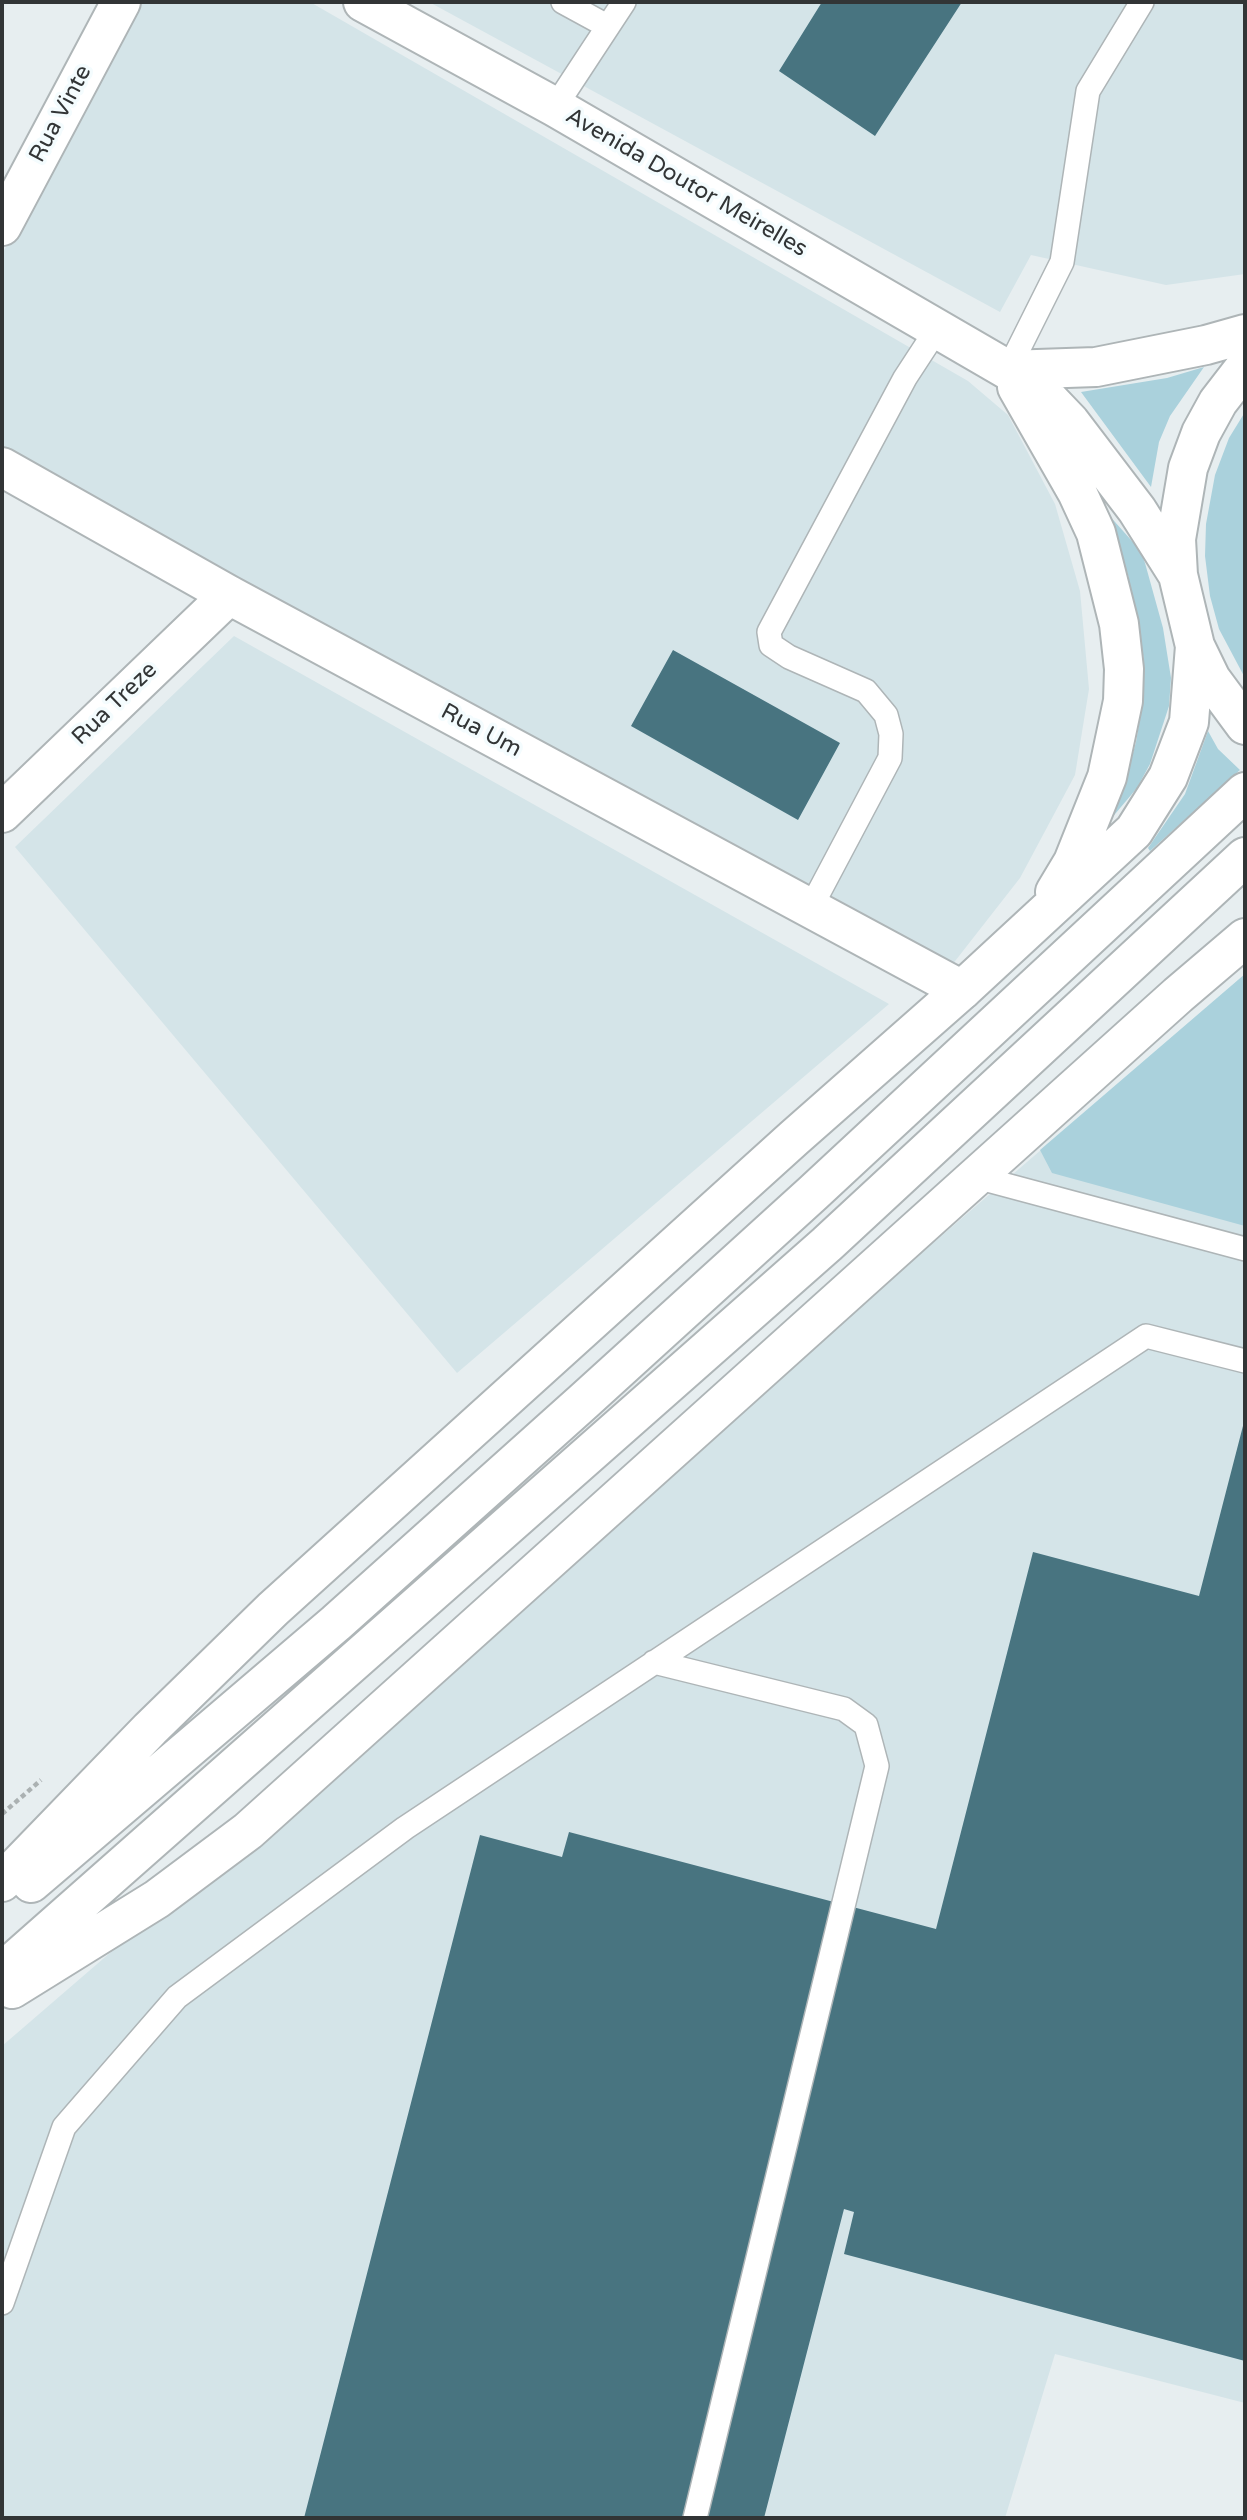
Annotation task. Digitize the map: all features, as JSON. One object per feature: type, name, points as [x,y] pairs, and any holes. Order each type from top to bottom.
[{"type":"main road","name":"Rua Vinte","points":[[2,226],[121,2]]},
{"type":"main road","name":"Avenida Doutor Meirelles","points":[[363,2],[555,107],[1008,370],[1048,399],[1070,422],[1137,510],[1178,575]]},
{"type":"main road","points":[[1031,928],[1073,862],[1103,787],[1118,734],[1124,669],[1119,624],[1096,533],[1077,492],[1008,370],[1096,367],[1206,345],[1245,334]]},
{"type":"main road","points":[[1245,367],[1218,402],[1201,433],[1188,468],[1180,503],[1178,575],[1195,646],[1211,679],[1245,725]]},
{"type":"main road","name":"Rua Um","points":[[2,467],[229,595],[962,990]]},
{"type":"main road","name":"Rua Treze","points":[[2,813],[229,595]]},
{"type":"main road","points":[[2,1882],[150,1729],[273,1609],[794,1138],[1031,928],[1134,831],[1168,777],[1189,722],[1195,646]]},
{"type":"main road","points":[[2,1908],[336,1623],[574,1410],[813,1193],[1245,792]]},
{"type":"main road","points":[[2,1972],[827,1244],[1245,857]]},
{"type":"main road","points":[[2,1996],[157,1899],[248,1831],[1178,995],[1245,938]]},
{"type":"lane","points":[[563,2],[607,26]]},
{"type":"lane","points":[[555,107],[624,2]]},
{"type":"lane","points":[[1008,370],[1062,262],[1088,91],[1142,2]]},
{"type":"lane","points":[[810,909],[890,758],[891,734],[886,715],[866,691],[789,657],[771,645],[769,632],[905,378],[937,329]]},
{"type":"lane","points":[[976,1177],[1245,1249]]},
{"type":"lane","points":[[2,2303],[64,2127],[177,1997],[405,1828],[1146,1336],[1245,1361]]},
{"type":"lane","points":[[654,1662],[844,1709],[866,1725],[877,1766],[695,2518]]},
{"type":"shaded area","points":[[140,2],[310,2],[968,381],[1008,415],[1055,504],[1080,591],[1089,689],[1075,775],[1020,878],[952,965],[2,451],[2,254]]},
{"type":"shaded area","points":[[429,2],[1245,2],[1245,274],[1166,285],[1031,255],[1000,312]]},
{"type":"shaded area","points":[[1204,367],[1170,416],[1159,442],[1151,487],[1081,392],[1167,378]]},
{"type":"shaded area","points":[[1245,412],[1245,678],[1219,629],[1210,596],[1205,556],[1206,524],[1215,475],[1229,438]]},
{"type":"shaded area","points":[[1107,513],[1140,550],[1163,628],[1171,678],[1169,706],[1150,764],[1137,788],[1110,820],[1125,783],[1136,742],[1143,700],[1144,660],[1128,575]]},
{"type":"shaded area","points":[[234,636],[889,1004],[457,1373],[15,847]]},
{"type":"shaded area","points":[[1208,731],[1218,749],[1240,770],[1150,851],[1148,848],[1185,794]]},
{"type":"shaded area","points":[[1245,974],[1245,2403],[1055,2354],[1005,2518],[2,2518],[2,2046]]},
{"type":"shaded area","points":[[1245,974],[1245,1226],[1052,1173],[1040,1150]]},
{"type":"building","points":[[822,2],[962,2],[875,136],[779,71]]},
{"type":"building","points":[[673,650],[840,743],[798,820],[631,726]]},
{"type":"building","points":[[1244,1422],[1245,2361],[844,2254],[854,2212],[844,2209],[764,2518],[304,2518],[480,1835],[562,1857],[569,1832],[936,1929],[1033,1552],[1199,1596]]}]
